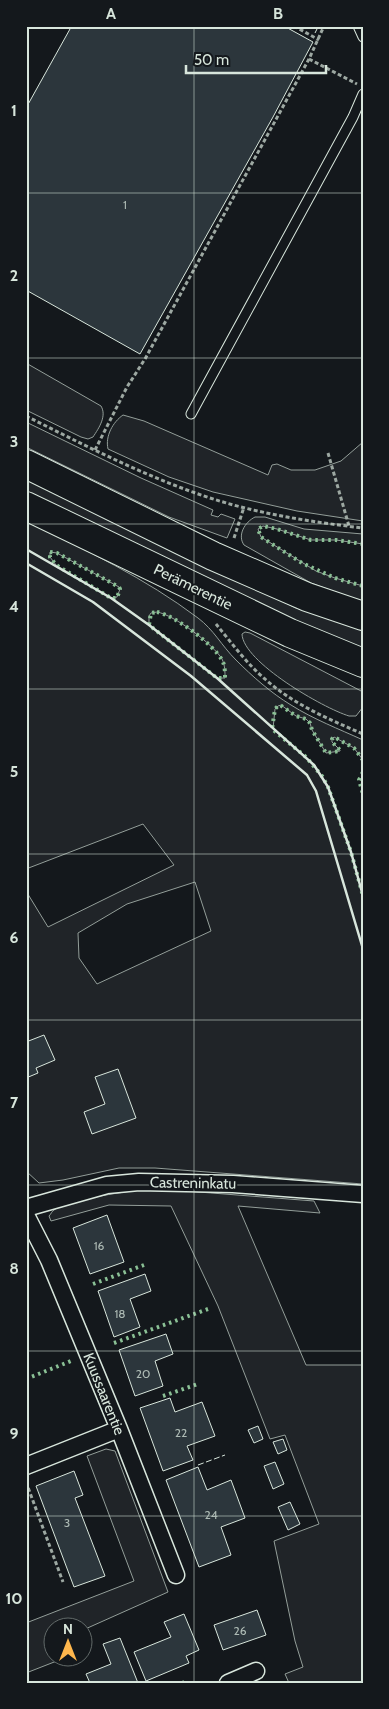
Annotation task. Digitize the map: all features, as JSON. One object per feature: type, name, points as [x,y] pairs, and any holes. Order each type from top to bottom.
[{"type":"highway","points":[[26,464],[213,556],[307,597],[363,616]]},
{"type":"highway","name":"Perämerentie","points":[[26,506],[290,633],[363,663]]},
{"type":"street","name":"Castreninkatu","points":[[26,1208],[107,1186],[139,1182],[233,1184],[363,1194]]},
{"type":"street","name":"Kuussaarentie","points":[[26,1215],[49,1260],[119,1429],[176,1576]]},
{"type":"street","points":[[26,1466],[119,1429]]},
{"type":"street","points":[[228,1683],[256,1671]]},
{"type":"lane","points":[[358,26],[363,37]]},
{"type":"lane","points":[[191,414],[353,117],[363,94]]},
{"type":"path","points":[[294,26],[319,40]]},
{"type":"path","points":[[95,450],[127,387],[145,359],[309,59],[324,26]]},
{"type":"path","points":[[309,59],[363,87]]},
{"type":"path","points":[[26,416],[167,483],[211,498],[292,518],[363,528]]},
{"type":"path","points":[[328,453],[349,526]]},
{"type":"path","points":[[234,538],[244,507]]},
{"type":"path","points":[[210,620],[216,623],[264,679],[294,701],[363,734]]},
{"type":"path","points":[[26,1481],[63,1582]]},
{"type":"shaded area","points":[[26,363],[101,406],[103,418],[93,437],[88,439],[81,437],[26,410]]},
{"type":"shaded area","points":[[123,415],[144,421],[268,475],[272,465],[277,464],[291,470],[315,470],[341,461],[363,442],[363,521],[297,511],[213,492],[169,477],[108,449],[107,444],[111,430],[116,421]]},
{"type":"shaded area","points":[[26,422],[141,478],[213,510],[211,515],[218,517],[221,514],[235,519],[227,538],[169,517],[26,447]]},
{"type":"shaded area","points":[[26,478],[296,608],[363,630],[363,648],[287,618],[26,492]]},
{"type":"shaded area","points":[[255,517],[265,517],[304,529],[363,534],[363,544],[336,540],[311,540],[263,526],[258,529],[261,537],[316,571],[363,586],[363,602],[311,583],[244,545],[241,537],[243,529]]},
{"type":"shaded area","points":[[26,521],[93,554],[157,590],[204,623],[236,660],[276,695],[308,715],[363,740],[363,760],[354,748],[334,737],[332,742],[340,751],[326,753],[306,719],[296,716],[281,705],[275,709],[273,729],[306,757],[322,776],[328,787],[351,852],[363,896],[363,1184],[155,1168],[119,1168],[39,1183],[26,1171],[26,891],[48,927],[174,865],[143,824],[26,869]],"holes":[[[50,552],[57,553],[119,587],[117,597],[111,598],[56,565],[50,557]],[[157,612],[173,618],[210,646],[222,659],[225,678],[217,678],[149,625],[151,613]],[[195,882],[211,931],[97,984],[79,958],[78,933],[127,904]]]},
{"type":"shaded area","points":[[245,632],[363,692],[363,707],[356,716],[349,716],[321,704],[304,694],[255,658],[246,645],[242,634]]},
{"type":"shaded area","points":[[140,1190],[173,1190],[314,1201],[320,1213],[238,1206],[306,1365],[363,1365],[363,1683],[289,1683],[285,1674],[303,1667],[295,1641],[274,1541],[319,1524],[285,1435],[270,1439],[218,1306],[171,1206],[109,1205],[51,1221],[49,1216],[60,1206],[70,1203]]},
{"type":"shaded area","points":[[106,1449],[115,1451],[168,1592],[92,1626],[92,1616],[44,1616],[134,1581],[87,1456]]},
{"type":"shaded area","points":[[42,1617],[42,1666],[44,1666],[26,1673],[26,1623]]},
{"type":"building","points":[[65,26],[284,26],[313,42],[140,354],[26,290],[26,108],[70,29]]},
{"type":"building","points":[[44,1035],[55,1060],[36,1068],[38,1073],[26,1078],[26,1042]]},
{"type":"building","points":[[118,1069],[136,1118],[92,1134],[84,1112],[105,1104],[95,1077]]},
{"type":"building","points":[[107,1215],[124,1262],[90,1274],[73,1228]]},
{"type":"building","points":[[145,1274],[151,1291],[130,1299],[140,1327],[114,1337],[98,1291]]},
{"type":"building","points":[[166,1334],[173,1354],[155,1361],[163,1386],[135,1396],[119,1350]]},
{"type":"building","points":[[170,1398],[175,1412],[202,1402],[215,1436],[187,1446],[193,1460],[163,1471],[140,1408]]},
{"type":"building","points":[[258,1426],[263,1439],[254,1443],[248,1430]]},
{"type":"building","points":[[283,1439],[287,1450],[278,1454],[273,1442]]},
{"type":"building","points":[[275,1462],[284,1484],[273,1489],[264,1466]]},
{"type":"building","points":[[198,1467],[207,1490],[231,1480],[245,1518],[221,1527],[231,1555],[199,1567],[166,1480]]},
{"type":"building","points":[[74,1471],[83,1495],[75,1498],[105,1576],[74,1587],[36,1486]]},
{"type":"building","points":[[290,1502],[300,1524],[288,1530],[278,1507]]},
{"type":"building","points":[[257,1610],[266,1635],[223,1650],[214,1625]]},
{"type":"building","points":[[184,1614],[199,1650],[186,1656],[189,1663],[146,1681],[134,1652],[171,1637],[164,1622]]},
{"type":"building","points":[[120,1638],[138,1683],[90,1683],[86,1674],[111,1664],[103,1644]]},
{"type":"hedge","points":[[363,544],[336,540],[311,540],[263,526],[258,529],[261,537],[302,563],[335,578],[363,586]]},
{"type":"hedge","points":[[50,552],[57,553],[119,587],[117,598],[111,598],[56,565],[50,557],[50,552]]},
{"type":"hedge","points":[[157,612],[183,624],[210,646],[223,662],[225,678],[217,678],[149,625],[151,613],[157,612]]},
{"type":"hedge","points":[[363,760],[354,748],[334,737],[332,742],[340,751],[326,753],[306,719],[296,716],[280,705],[275,709],[272,729],[306,757],[322,776],[328,787],[351,852],[363,896]]},
{"type":"hedge","points":[[363,772],[359,780],[363,794]]},
{"type":"hedge","points":[[93,1284],[144,1265]]},
{"type":"hedge","points":[[114,1343],[208,1309]]},
{"type":"hedge","points":[[26,1379],[71,1361]]},
{"type":"hedge","points":[[163,1396],[198,1384]]},
{"type":"hedge","points":[[182,1683],[187,1681]]},
{"type":"fence","points":[[315,33],[318,27],[316,26]]},
{"type":"fence","points":[[198,1465],[225,1455]]},
{"type":"wall","points":[[26,549],[111,598],[149,625],[217,678],[314,765],[328,787],[351,852],[363,896]]},
{"type":"wall","points":[[26,563],[93,602],[191,676],[307,775],[316,791],[363,949]]}]
